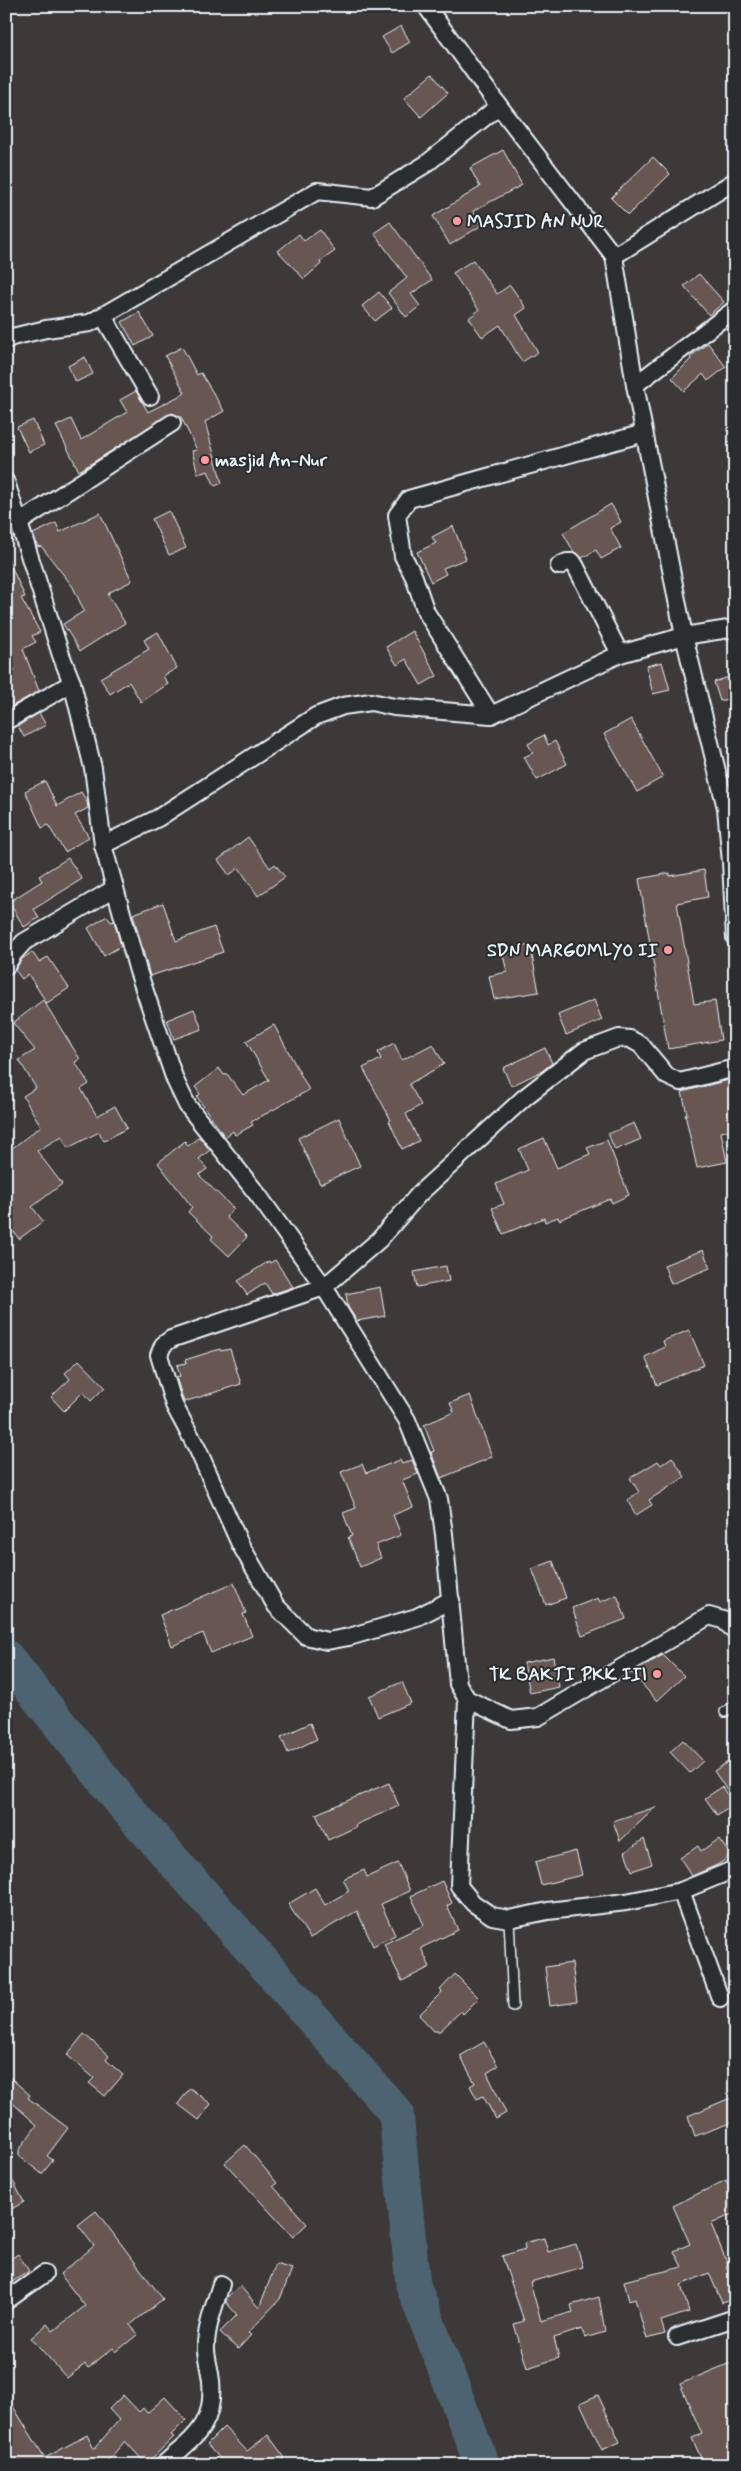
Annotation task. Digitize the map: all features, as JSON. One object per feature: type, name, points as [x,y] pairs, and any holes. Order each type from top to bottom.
[{"type":"street","points":[[426,6],[499,106],[614,256],[644,434],[684,636],[730,806],[735,938]]},
{"type":"street","points":[[6,340],[46,329],[90,323],[317,191],[372,197],[385,191],[426,164],[499,106]]},
{"type":"street","points":[[614,256],[735,181]]},
{"type":"street","points":[[635,385],[735,310]]},
{"type":"street","points":[[104,316],[150,396]]},
{"type":"street","points":[[20,522],[172,423]]},
{"type":"street","points":[[491,716],[426,612],[414,577],[403,556],[397,515],[409,498],[644,434]]},
{"type":"street","points":[[6,482],[61,655],[72,683],[93,768],[104,845],[115,888],[138,971],[175,1080],[187,1105],[258,1195],[324,1287],[407,1420],[439,1500],[451,1600],[458,1684],[467,1699],[459,1886],[473,1903],[492,1916],[509,1919],[681,1891],[735,1870]]},
{"type":"street","points":[[559,566],[567,562],[573,562],[620,654]]},
{"type":"street","points":[[104,845],[158,818],[316,716],[343,706],[371,702],[491,716],[620,654],[684,636],[735,628]]},
{"type":"street","points":[[6,720],[72,683]]},
{"type":"street","points":[[6,966],[24,942],[115,888]]},
{"type":"street","points":[[451,1600],[417,1617],[349,1637],[327,1641],[306,1636],[276,1606],[240,1544],[198,1450],[174,1405],[159,1355],[163,1345],[171,1339],[324,1287],[379,1240],[420,1193],[525,1097],[584,1051],[619,1038],[630,1039],[641,1044],[667,1076],[680,1082],[735,1068]]},
{"type":"street","points":[[467,1699],[511,1720],[538,1717],[709,1616],[723,1620],[735,1632]]},
{"type":"street","points":[[681,1891],[720,1998]]},
{"type":"street","points":[[6,2301],[44,2274]]},
{"type":"street","points":[[163,2465],[197,2434],[210,2414],[212,2392],[206,2351],[207,2334],[221,2284]]},
{"type":"street","points":[[677,2337],[732,2324]]},
{"type":"lane","points":[[725,1712],[735,1705]]},
{"type":"lane","points":[[509,1919],[513,2006]]},
{"type":"building","points":[[401,26],[410,42],[392,53],[382,37]]},
{"type":"building","points":[[432,74],[448,93],[421,117],[404,98]]},
{"type":"building","points":[[503,150],[522,185],[473,211],[482,225],[450,245],[433,216],[480,187],[470,168]]},
{"type":"building","points":[[653,157],[670,174],[628,215],[611,198]]},
{"type":"building","points":[[390,222],[432,280],[411,294],[420,306],[406,317],[388,293],[407,278],[374,233]]},
{"type":"building","points":[[320,230],[335,251],[320,262],[321,264],[304,279],[278,251],[299,234],[304,241]]},
{"type":"building","points":[[473,260],[497,294],[510,285],[526,308],[516,315],[538,352],[522,362],[500,325],[482,337],[469,318],[479,310],[453,273]]},
{"type":"building","points":[[699,274],[724,302],[709,315],[684,286]]},
{"type":"building","points":[[379,292],[392,308],[375,321],[362,306]]},
{"type":"building","points":[[139,312],[153,336],[135,346],[122,322]]},
{"type":"building","points":[[708,343],[726,367],[708,381],[703,374],[684,391],[672,378],[691,359],[690,357]]},
{"type":"building","points":[[182,347],[197,375],[201,373],[224,411],[205,422],[222,483],[215,486],[208,471],[198,474],[192,451],[197,450],[181,417],[172,413],[79,471],[56,426],[71,419],[81,440],[127,412],[120,400],[136,391],[148,412],[185,393],[165,356]]},
{"type":"building","points":[[85,357],[93,374],[76,382],[68,366]]},
{"type":"building","points":[[33,420],[44,445],[29,452],[17,427]]},
{"type":"building","points":[[611,504],[621,522],[610,528],[621,548],[601,559],[596,550],[582,558],[574,552],[563,533]]},
{"type":"building","points":[[169,511],[186,548],[169,555],[152,519]]},
{"type":"building","points":[[100,513],[132,581],[110,592],[108,595],[125,623],[80,651],[63,624],[84,611],[73,587],[41,546],[38,547],[33,534],[56,523],[60,532]]},
{"type":"building","points":[[453,526],[466,559],[443,568],[446,574],[431,582],[417,552],[436,543],[432,537]]},
{"type":"building","points":[[6,555],[25,597],[21,598],[40,632],[32,636],[36,642],[23,649],[39,691],[12,706],[6,691],[6,675],[15,671],[6,656]]},
{"type":"building","points":[[412,631],[437,676],[421,685],[406,659],[397,665],[386,647]]},
{"type":"building","points":[[158,632],[177,668],[163,676],[168,684],[141,702],[129,682],[110,694],[100,678],[149,649],[144,640]]},
{"type":"building","points":[[662,662],[670,690],[653,694],[646,666]]},
{"type":"building","points":[[735,675],[735,697],[720,701],[714,682]]},
{"type":"building","points":[[39,713],[46,725],[24,737],[18,726]]},
{"type":"building","points":[[631,719],[663,777],[637,792],[604,734]]},
{"type":"building","points":[[544,735],[548,745],[555,741],[567,764],[537,780],[524,757],[533,753],[528,744]]},
{"type":"building","points":[[45,781],[57,806],[81,792],[87,802],[88,808],[75,815],[89,837],[65,852],[48,825],[42,828],[25,791]]},
{"type":"building","points":[[248,837],[270,868],[275,864],[285,877],[258,896],[239,868],[229,875],[218,860]]},
{"type":"building","points":[[68,858],[82,879],[34,909],[39,918],[24,927],[9,902],[42,881],[39,876]]},
{"type":"building","name":"SDN MARGOMLYO II","points":[[704,870],[708,897],[677,903],[694,1004],[715,1001],[721,1040],[668,1049],[639,879],[670,873],[670,876]]},
{"type":"building","points":[[163,903],[176,941],[214,927],[223,952],[150,976],[133,914]]},
{"type":"building","points":[[107,916],[111,922],[114,921],[121,946],[104,956],[88,928]]},
{"type":"building","points":[[530,945],[539,992],[494,999],[489,976],[507,972],[502,951]]},
{"type":"building","points":[[32,952],[39,962],[48,957],[69,988],[47,1003],[28,974],[22,979],[15,970],[22,959]]},
{"type":"building","points":[[43,1000],[80,1059],[75,1062],[89,1084],[81,1089],[97,1116],[115,1106],[127,1128],[104,1141],[99,1132],[68,1148],[62,1136],[37,1151],[62,1184],[32,1207],[43,1221],[19,1239],[14,1232],[6,1238],[6,1153],[41,1126],[23,1096],[36,1088],[19,1060],[35,1050],[13,1023]]},
{"type":"building","points":[[594,1000],[602,1020],[566,1035],[558,1015]]},
{"type":"building","points":[[194,1009],[202,1029],[174,1039],[167,1020]]},
{"type":"building","points":[[274,1025],[309,1090],[251,1122],[253,1125],[235,1135],[233,1131],[225,1137],[197,1097],[200,1094],[195,1087],[219,1068],[224,1075],[227,1074],[243,1095],[269,1080],[246,1041]]},
{"type":"building","points":[[394,1043],[402,1060],[433,1044],[444,1064],[409,1084],[421,1105],[406,1114],[419,1141],[402,1149],[389,1121],[391,1120],[363,1068],[381,1059],[378,1052]]},
{"type":"building","points":[[545,1048],[552,1063],[542,1071],[511,1086],[503,1068]]},
{"type":"building","points":[[733,1079],[735,1129],[721,1132],[727,1162],[697,1168],[682,1092]]},
{"type":"building","points":[[339,1118],[360,1166],[320,1184],[298,1138]]},
{"type":"building","points":[[634,1123],[641,1139],[615,1150],[608,1134]]},
{"type":"building","points":[[199,1137],[210,1150],[199,1159],[207,1169],[199,1175],[234,1209],[226,1217],[247,1237],[229,1256],[211,1239],[213,1236],[188,1212],[192,1207],[158,1163],[185,1141],[188,1146]]},
{"type":"building","points":[[544,1138],[557,1168],[590,1154],[587,1148],[607,1140],[629,1195],[612,1203],[610,1199],[559,1220],[558,1217],[545,1222],[544,1218],[503,1234],[492,1208],[504,1204],[496,1184],[528,1170],[519,1149]]},
{"type":"building","points":[[703,1250],[710,1268],[671,1284],[664,1265]]},
{"type":"building","points":[[275,1260],[293,1287],[272,1294],[265,1283],[247,1295],[238,1281],[269,1261],[270,1263]]},
{"type":"building","points":[[446,1266],[449,1281],[417,1287],[414,1272]]},
{"type":"building","points":[[380,1287],[385,1316],[357,1321],[348,1307],[346,1294]]},
{"type":"building","points":[[689,1330],[704,1365],[657,1385],[645,1357],[665,1347],[663,1341]]},
{"type":"building","points":[[220,1349],[221,1351],[230,1349],[241,1384],[184,1402],[176,1377],[180,1376],[177,1365],[186,1363],[185,1360]]},
{"type":"building","points":[[79,1360],[105,1387],[91,1401],[83,1392],[64,1411],[51,1397],[70,1379],[65,1373]]},
{"type":"building","points":[[470,1395],[492,1457],[441,1478],[431,1452],[434,1451],[424,1425],[454,1412],[450,1403]]},
{"type":"building","points":[[672,1457],[685,1477],[649,1500],[652,1505],[636,1515],[627,1500],[639,1492],[630,1478],[658,1461],[661,1465]]},
{"type":"building","points":[[400,1460],[402,1464],[412,1460],[418,1474],[402,1480],[413,1507],[393,1515],[401,1535],[376,1545],[381,1558],[360,1567],[348,1537],[352,1536],[343,1513],[356,1508],[341,1472],[362,1464],[366,1473]]},
{"type":"building","points":[[553,1561],[566,1598],[546,1605],[532,1569]]},
{"type":"building","points":[[234,1583],[246,1613],[243,1614],[252,1636],[211,1653],[203,1633],[172,1646],[160,1615]]},
{"type":"building","points":[[617,1595],[626,1619],[582,1636],[572,1608],[598,1598],[600,1602]]},
{"type":"building","name":"TK BAKTI PKK III","points":[[663,1655],[684,1676],[657,1701],[632,1673]]},
{"type":"building","points":[[553,1657],[559,1687],[530,1693],[524,1663]]},
{"type":"building","points":[[402,1682],[411,1703],[378,1717],[369,1696]]},
{"type":"building","points":[[310,1723],[317,1739],[288,1753],[281,1737]]},
{"type":"building","points":[[683,1740],[703,1761],[690,1773],[670,1752]]},
{"type":"building","points":[[735,1757],[735,1802],[714,1771]]},
{"type":"building","points":[[389,1783],[399,1806],[355,1825],[356,1827],[328,1840],[316,1814]]},
{"type":"building","points":[[722,1787],[733,1804],[717,1815],[705,1798]]},
{"type":"building","points":[[656,1807],[620,1841],[613,1821]]},
{"type":"building","points":[[644,1839],[652,1864],[632,1871],[625,1852]]},
{"type":"building","points":[[719,1839],[731,1856],[717,1865],[692,1876],[680,1858],[698,1846],[701,1851]]},
{"type":"building","points":[[576,1851],[582,1875],[541,1885],[535,1862]]},
{"type":"building","points":[[398,1863],[410,1891],[381,1904],[395,1935],[373,1946],[357,1911],[310,1938],[288,1904],[315,1888],[325,1905],[349,1891],[343,1879],[364,1870],[367,1877]]},
{"type":"building","points":[[442,1881],[452,1903],[447,1906],[458,1930],[421,1948],[430,1967],[402,1981],[384,1944],[424,1925],[411,1896]]},
{"type":"building","points":[[572,1963],[577,2002],[550,2006],[545,1967]]},
{"type":"building","points":[[455,1974],[479,1998],[463,2014],[461,2011],[440,2031],[434,2031],[419,2015],[442,1992],[440,1990]]},
{"type":"building","points":[[84,2034],[109,2056],[106,2060],[123,2075],[105,2096],[89,2083],[94,2078],[67,2055]]},
{"type":"building","points":[[484,2042],[498,2066],[487,2073],[506,2113],[496,2119],[483,2096],[477,2099],[470,2086],[475,2083],[460,2056]]},
{"type":"building","points":[[6,2074],[30,2095],[28,2098],[68,2128],[47,2156],[53,2160],[42,2174],[19,2156],[19,2150],[37,2125],[6,2097]]},
{"type":"building","points":[[190,2088],[211,2104],[199,2120],[178,2104]]},
{"type":"building","points":[[735,2096],[735,2121],[695,2136],[688,2116]]},
{"type":"building","points":[[245,2145],[277,2183],[273,2186],[307,2224],[293,2237],[225,2163]]},
{"type":"building","points":[[6,2168],[24,2202],[6,2212]]},
{"type":"building","points":[[726,2180],[735,2200],[735,2213],[711,2224],[735,2286],[735,2298],[722,2303],[709,2273],[681,2285],[689,2312],[661,2321],[665,2334],[647,2339],[635,2299],[629,2301],[624,2281],[682,2267],[674,2251],[690,2244],[673,2206]]},
{"type":"building","points":[[96,2211],[163,2299],[130,2325],[138,2334],[116,2352],[113,2348],[88,2368],[85,2364],[67,2378],[31,2338],[47,2324],[53,2331],[85,2306],[60,2274],[94,2246],[78,2225]]},
{"type":"building","points":[[544,2238],[548,2252],[576,2244],[583,2267],[530,2282],[541,2321],[573,2312],[571,2305],[599,2297],[605,2332],[585,2338],[582,2329],[554,2338],[559,2358],[527,2368],[514,2324],[524,2321],[502,2256],[525,2249],[524,2243]]},
{"type":"building","points":[[18,2254],[29,2271],[6,2286],[6,2262]]},
{"type":"building","points":[[276,2264],[292,2269],[280,2299],[248,2333],[251,2335],[238,2349],[220,2332],[237,2315],[226,2302],[227,2297],[240,2286],[259,2308]]},
{"type":"building","points":[[735,2361],[735,2465],[704,2465],[692,2438],[702,2434],[680,2384]]},
{"type":"building","points":[[6,2395],[45,2458],[87,2435],[94,2449],[119,2420],[109,2409],[123,2395],[139,2412],[143,2408],[147,2413],[165,2397],[186,2420],[171,2435],[174,2437],[146,2464],[125,2441],[104,2465],[6,2465]]},
{"type":"building","points":[[598,2395],[620,2442],[602,2450],[580,2403]]},
{"type":"building","points":[[224,2427],[247,2451],[268,2435],[285,2458],[277,2465],[226,2465],[207,2444]]},
{"type":"waterway","points":[[6,1657],[124,1805],[396,2113],[413,2285],[482,2465]]},
{"type":"place","name":"MASJID AN NUR","points":[[457,221]]},
{"type":"place","name":"masjid An-Nur","points":[[205,460]]},
{"type":"place","name":"SDN MARGOMLYO II","points":[[668,950]]},
{"type":"place","name":"TK BAKTI PKK III","points":[[657,1674]]}]
